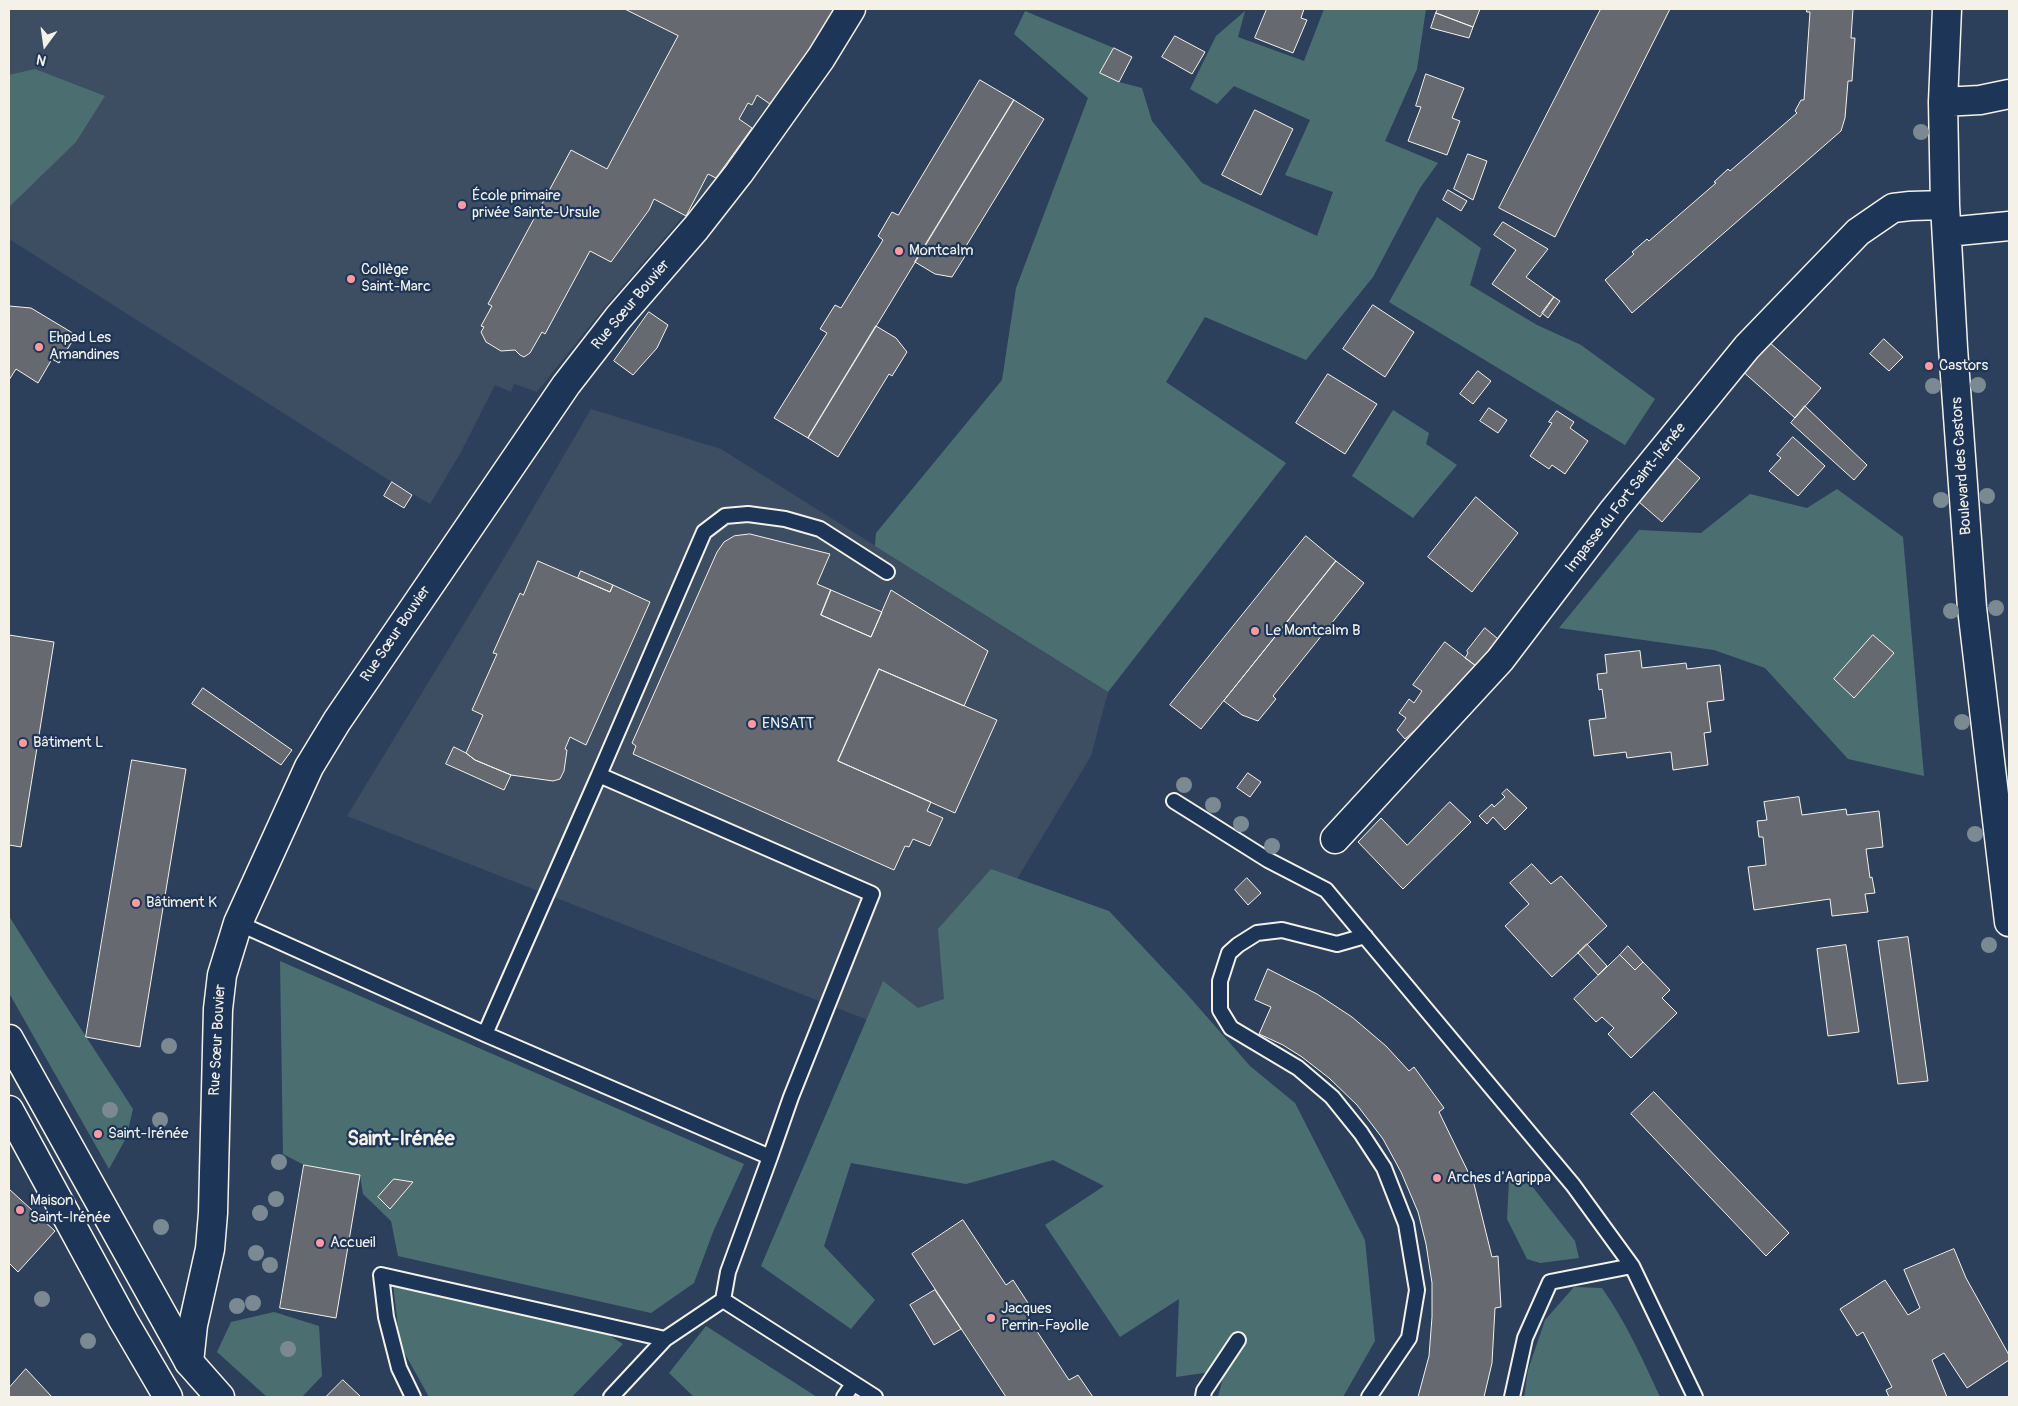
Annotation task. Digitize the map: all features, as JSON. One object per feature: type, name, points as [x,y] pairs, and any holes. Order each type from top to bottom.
[{"type":"street","name":"Rue Sœur Bouvier","points":[[174,1397],[189,1362],[193,1325],[210,1250],[213,1213],[218,1009],[222,975],[238,923],[309,767],[337,721],[566,385],[618,318],[696,228],[739,173],[821,58],[851,9]]},
{"type":"street","name":"Boulevard des Castors","points":[[1947,9],[1943,102],[1945,205],[1953,348],[1972,608],[2009,922]]},
{"type":"street","points":[[1943,102],[1980,100],[2009,94]]},
{"type":"street","name":"Impasse du Fort Saint-Irénée","points":[[1335,839],[1500,660],[1614,510],[1754,340],[1858,232],[1892,208],[1945,205]]},
{"type":"street","points":[[1947,232],[2009,226]]},
{"type":"street","points":[[9,1039],[189,1362],[220,1397]]},
{"type":"street","points":[[9,1110],[123,1320],[168,1397]]},
{"type":"lane","points":[[485,1034],[704,532],[725,516],[748,514],[785,519],[820,529],[887,572]]},
{"type":"lane","points":[[599,775],[872,894],[791,1098],[728,1272],[723,1300],[665,1340],[611,1397]]},
{"type":"lane","points":[[1174,801],[1268,860],[1326,890],[1573,1185],[1632,1266],[1695,1397]]},
{"type":"lane","points":[[238,923],[485,1034],[770,1157]]},
{"type":"lane","points":[[1365,936],[1338,944],[1282,930],[1257,933],[1229,953],[1220,981],[1220,1010],[1231,1028],[1298,1068],[1332,1097],[1361,1133],[1384,1168],[1406,1224],[1418,1290],[1409,1338],[1369,1397]]},
{"type":"lane","points":[[1512,1397],[1525,1338],[1550,1282],[1632,1266]]},
{"type":"lane","points":[[413,1397],[399,1368],[386,1317],[382,1275],[665,1340]]},
{"type":"lane","points":[[723,1300],[875,1397]]},
{"type":"lane","points":[[1202,1397],[1204,1391],[1238,1340]]},
{"type":"lane","points":[[844,1397],[853,1384]]},
{"type":"shaded area","name":"Collège Saint-Marc","points":[[9,9],[834,9],[809,51],[716,178],[609,302],[537,392],[514,384],[511,392],[495,385],[461,452],[430,504],[392,482],[9,239]]},
{"type":"shaded area","name":"ENSATT","points":[[591,409],[721,449],[1108,692],[1091,756],[944,1000],[916,1039],[347,816],[504,558]]},
{"type":"green space","points":[[1324,9],[1426,9],[1417,69],[1385,141],[1438,163],[1420,188],[1373,277],[1306,360],[1205,317],[1166,382],[1286,463],[1108,692],[875,546],[876,533],[1002,380],[1016,288],[1088,98],[1014,34],[1025,11],[1114,48],[1101,73],[1119,82],[1142,88],[1152,121],[1202,183],[1317,236],[1333,192],[1285,175],[1310,120],[1234,86],[1217,104],[1190,89],[1216,36],[1245,11],[1238,37],[1304,61]]},
{"type":"green space","points":[[35,69],[105,96],[76,142],[9,207],[9,75]]},
{"type":"green space","points":[[1437,217],[1481,248],[1470,285],[1537,325],[1581,345],[1655,399],[1625,445],[1389,302]]},
{"type":"green space","points":[[1393,410],[1429,433],[1426,444],[1457,465],[1413,518],[1352,476]]},
{"type":"green space","points":[[1837,489],[1903,537],[1924,776],[1848,759],[1765,668],[1714,650],[1559,628],[1639,530],[1701,533],[1750,494],[1807,508]]},
{"type":"green space","points":[[991,869],[1109,911],[1186,993],[1250,1066],[1295,1103],[1365,1240],[1375,1341],[1343,1397],[1218,1397],[1225,1370],[1176,1377],[1179,1299],[1120,1337],[1045,1225],[1104,1186],[1053,1160],[966,1184],[851,1163],[824,1246],[875,1300],[851,1329],[761,1266],[883,981],[918,1008],[944,999],[938,929]]},
{"type":"green space","points":[[9,916],[133,1109],[126,1138],[109,1169],[9,993]]},
{"type":"green space","points":[[280,961],[744,1164],[713,1232],[694,1283],[651,1313],[398,1256],[391,1221],[363,1194],[360,1175],[304,1165],[283,1154]]},
{"type":"green space","points":[[1524,1176],[1575,1241],[1579,1258],[1540,1263],[1527,1259],[1507,1219],[1509,1181]]},
{"type":"green space","points":[[393,1283],[604,1332],[623,1344],[572,1397],[429,1397],[400,1345]]},
{"type":"green space","points":[[1574,1287],[1602,1288],[1641,1355],[1660,1397],[1524,1397],[1528,1370],[1545,1320]]},
{"type":"green space","points":[[274,1312],[319,1326],[322,1376],[302,1397],[267,1397],[217,1352],[231,1322]]},
{"type":"green space","points":[[706,1326],[817,1397],[694,1397],[669,1373]]},
{"type":"building","points":[[625,9],[834,9],[809,51],[770,104],[757,95],[752,105],[748,103],[739,119],[752,128],[716,178],[708,174],[686,216],[654,199],[649,210],[611,262],[590,251],[545,334],[542,332],[530,353],[524,357],[515,350],[501,351],[486,342],[481,332],[484,327],[481,326],[492,306],[488,304],[571,150],[607,169],[678,36]]},
{"type":"building","points":[[1267,9],[1304,9],[1301,18],[1307,20],[1293,53],[1255,38]]},
{"type":"building","points":[[1438,9],[1480,9],[1473,27],[1436,13]]},
{"type":"building","points":[[1601,9],[1670,9],[1555,237],[1499,208]]},
{"type":"building","points":[[1807,9],[1853,9],[1851,38],[1855,38],[1852,81],[1848,81],[1845,118],[1841,131],[1632,313],[1605,280],[1634,254],[1632,252],[1647,239],[1649,241],[1716,183],[1714,182],[1728,169],[1730,171],[1797,113],[1795,111],[1801,100],[1804,100],[1810,12],[1807,12]]},
{"type":"building","points":[[1436,13],[1473,27],[1469,38],[1431,28]]},
{"type":"building","points":[[1175,36],[1205,52],[1192,74],[1162,57]]},
{"type":"building","points":[[1114,48],[1132,57],[1119,82],[1100,73]]},
{"type":"building","points":[[1426,74],[1464,88],[1452,118],[1460,121],[1447,155],[1408,141],[1421,107],[1416,106]]},
{"type":"building","name":"Montcalm","points":[[980,80],[1014,100],[808,438],[774,418],[827,333],[820,329],[835,305],[841,308],[883,240],[878,236],[892,212],[898,215]]},
{"type":"building","points":[[1014,100],[1044,119],[963,251],[967,253],[952,277],[935,274],[915,262]]},
{"type":"building","points":[[1255,110],[1293,129],[1261,195],[1222,175]]},
{"type":"building","points":[[1468,154],[1487,161],[1473,200],[1454,189]]},
{"type":"building","points":[[1448,190],[1467,201],[1461,211],[1443,200]]},
{"type":"building","points":[[1503,222],[1548,249],[1526,277],[1554,297],[1540,317],[1492,284],[1516,250],[1494,235]]},
{"type":"building","points":[[1554,297],[1560,301],[1548,318],[1542,313]]},
{"type":"building","points":[[1373,305],[1414,332],[1385,377],[1343,349]]},
{"type":"building","name":"Ehpad Les Amandines","points":[[9,306],[31,308],[76,335],[59,363],[52,359],[38,383],[16,369],[9,380]]},
{"type":"building","points":[[649,312],[668,325],[657,348],[633,375],[614,361]]},
{"type":"building","points":[[876,326],[896,338],[907,352],[892,376],[889,374],[838,457],[808,438]]},
{"type":"building","points":[[1884,339],[1903,357],[1889,371],[1870,354]]},
{"type":"building","points":[[1769,342],[1821,388],[1795,418],[1740,369]]},
{"type":"building","points":[[1478,371],[1491,381],[1473,404],[1460,394]]},
{"type":"building","points":[[1328,374],[1377,404],[1345,454],[1296,423]]},
{"type":"building","points":[[1805,406],[1867,465],[1854,480],[1791,423]]},
{"type":"building","points":[[1489,408],[1507,420],[1498,433],[1480,421]]},
{"type":"building","points":[[1557,411],[1574,422],[1570,428],[1588,441],[1565,474],[1552,465],[1549,469],[1530,456],[1552,423],[1549,422]]},
{"type":"building","points":[[1793,437],[1825,466],[1798,496],[1769,471],[1781,458],[1777,455]]},
{"type":"building","points":[[1669,451],[1700,478],[1662,522],[1631,495]]},
{"type":"building","points":[[392,482],[412,495],[404,508],[384,496]]},
{"type":"building","points":[[1476,497],[1518,533],[1472,592],[1428,557]]},
{"type":"building","points":[[750,534],[830,554],[817,584],[831,590],[821,615],[871,637],[891,590],[988,651],[964,706],[879,669],[838,761],[931,802],[927,811],[943,818],[930,846],[913,839],[909,847],[905,846],[894,870],[633,754],[636,746],[632,743],[717,552],[724,542],[734,536]]},
{"type":"building","name":"Le Montcalm B","points":[[1306,536],[1336,561],[1201,729],[1170,705]]},
{"type":"building","points":[[538,561],[610,592],[613,585],[650,602],[586,745],[570,737],[565,749],[567,750],[564,771],[560,779],[553,781],[511,775],[475,760],[466,753],[483,715],[472,710],[497,654],[493,653],[520,593],[523,595]]},
{"type":"building","points":[[1336,561],[1364,583],[1273,696],[1276,699],[1258,721],[1242,715],[1224,701]]},
{"type":"building","points":[[581,571],[613,585],[610,592],[578,578]]},
{"type":"building","points":[[831,590],[882,612],[871,637],[821,615]]},
{"type":"building","points":[[1485,628],[1498,639],[1476,666],[1465,658],[1468,653],[1467,651]]},
{"type":"building","name":"Bâtiment L","points":[[9,635],[54,642],[21,847],[9,845]]},
{"type":"building","points":[[1873,635],[1894,653],[1854,698],[1834,679]]},
{"type":"building","points":[[1445,642],[1476,666],[1453,696],[1405,739],[1397,730],[1406,718],[1399,713],[1409,699],[1414,703],[1422,691],[1413,685]]},
{"type":"building","points":[[1640,651],[1642,668],[1686,663],[1687,669],[1720,665],[1724,700],[1707,702],[1711,732],[1704,733],[1708,765],[1673,770],[1671,752],[1627,758],[1626,752],[1594,756],[1589,720],[1606,718],[1602,689],[1599,690],[1597,674],[1607,673],[1605,655]]},
{"type":"building","points":[[879,669],[997,720],[955,813],[838,761]]},
{"type":"building","points":[[203,688],[292,750],[281,765],[192,704]]},
{"type":"building","points":[[454,747],[475,760],[511,775],[504,790],[446,764]]},
{"type":"building","name":"Bâtiment K","points":[[132,760],[186,769],[140,1047],[86,1037]]},
{"type":"building","points":[[1248,773],[1261,782],[1250,797],[1237,788]]},
{"type":"building","points":[[1507,789],[1527,808],[1505,830],[1493,817],[1487,824],[1479,816],[1492,804],[1494,807],[1505,797],[1502,794]]},
{"type":"building","points":[[1799,797],[1802,815],[1846,809],[1847,815],[1879,811],[1883,847],[1866,849],[1870,878],[1872,877],[1875,893],[1865,894],[1868,912],[1832,916],[1830,899],[1754,910],[1748,867],[1766,865],[1763,837],[1759,837],[1757,821],[1767,820],[1764,802]]},
{"type":"building","points":[[1450,802],[1471,822],[1403,889],[1358,842],[1381,818],[1407,845]]},
{"type":"building","points":[[1532,864],[1551,884],[1561,876],[1607,926],[1552,977],[1505,926],[1529,904],[1510,883]]},
{"type":"building","points":[[1247,878],[1261,893],[1248,905],[1235,890]]},
{"type":"building","points":[[1908,937],[1928,1081],[1898,1084],[1878,941]]},
{"type":"building","points":[[1587,944],[1607,966],[1598,975],[1578,953]]},
{"type":"building","points":[[1846,945],[1859,1032],[1828,1036],[1817,949]]},
{"type":"building","points":[[1628,946],[1643,962],[1635,970],[1620,955]]},
{"type":"building","points":[[1620,955],[1635,970],[1643,962],[1670,990],[1662,998],[1677,1013],[1631,1058],[1608,1034],[1614,1028],[1602,1017],[1596,1022],[1574,999]]},
{"type":"building","name":"Arches d'Agrippa","points":[[1268,969],[1317,994],[1352,1017],[1386,1046],[1409,1071],[1414,1067],[1444,1108],[1439,1112],[1474,1184],[1492,1257],[1498,1256],[1501,1307],[1495,1308],[1492,1363],[1484,1397],[1418,1397],[1429,1356],[1432,1283],[1426,1244],[1418,1212],[1401,1172],[1383,1139],[1357,1105],[1329,1078],[1302,1057],[1283,1045],[1259,1034],[1271,1007],[1255,1000]]},
{"type":"building","points":[[1654,1092],[1789,1233],[1766,1256],[1631,1114]]},
{"type":"building","name":"Accueil","points":[[304,1165],[360,1175],[336,1318],[280,1308]]},
{"type":"building","points":[[394,1179],[413,1182],[390,1209],[378,1197]]},
{"type":"building","name":"Maison Saint-Irénée","points":[[9,1189],[55,1231],[18,1272],[9,1263]]},
{"type":"building","name":"Jacques Perrin-Fayolle","points":[[963,1220],[1006,1285],[1013,1280],[1028,1303],[1021,1307],[1069,1380],[1078,1375],[1093,1397],[1006,1397],[912,1254]]},
{"type":"building","points":[[1954,1249],[1966,1278],[2009,1355],[2009,1360],[1967,1388],[1944,1353],[1932,1360],[1947,1397],[1889,1397],[1886,1390],[1892,1387],[1863,1332],[1857,1336],[1840,1309],[1885,1280],[1908,1315],[1920,1308],[1904,1270]]},
{"type":"building","points":[[935,1290],[961,1329],[934,1345],[910,1305]]},
{"type":"building","points":[[26,1369],[52,1397],[9,1397],[9,1388]]},
{"type":"building","points":[[343,1380],[361,1397],[326,1397]]},
{"type":"place","name":"École primaire privée Sainte-Ursule","points":[[462,205]]},
{"type":"place","name":"Montcalm","points":[[899,251]]},
{"type":"place","name":"Collège Saint-Marc","points":[[351,279]]},
{"type":"place","name":"Ehpad Les Amandines","points":[[39,347]]},
{"type":"place","name":"Castors","points":[[1929,366]]},
{"type":"place","name":"Le Montcalm B","points":[[1255,631]]},
{"type":"place","name":"ENSATT","points":[[752,724]]},
{"type":"place","name":"Bâtiment L","points":[[23,743]]},
{"type":"place","name":"Bâtiment K","points":[[136,903]]},
{"type":"place","name":"Saint-Irénée","points":[[98,1134]]},
{"type":"place","name":"Arches d'Agrippa","points":[[1437,1178]]},
{"type":"place","name":"Maison Saint-Irénée","points":[[20,1210]]},
{"type":"place","name":"Accueil","points":[[320,1243]]},
{"type":"place","name":"Jacques Perrin-Fayolle","points":[[991,1318]]},
{"type":"district","name":"Saint-Irénée","points":[[401,1140]]}]
